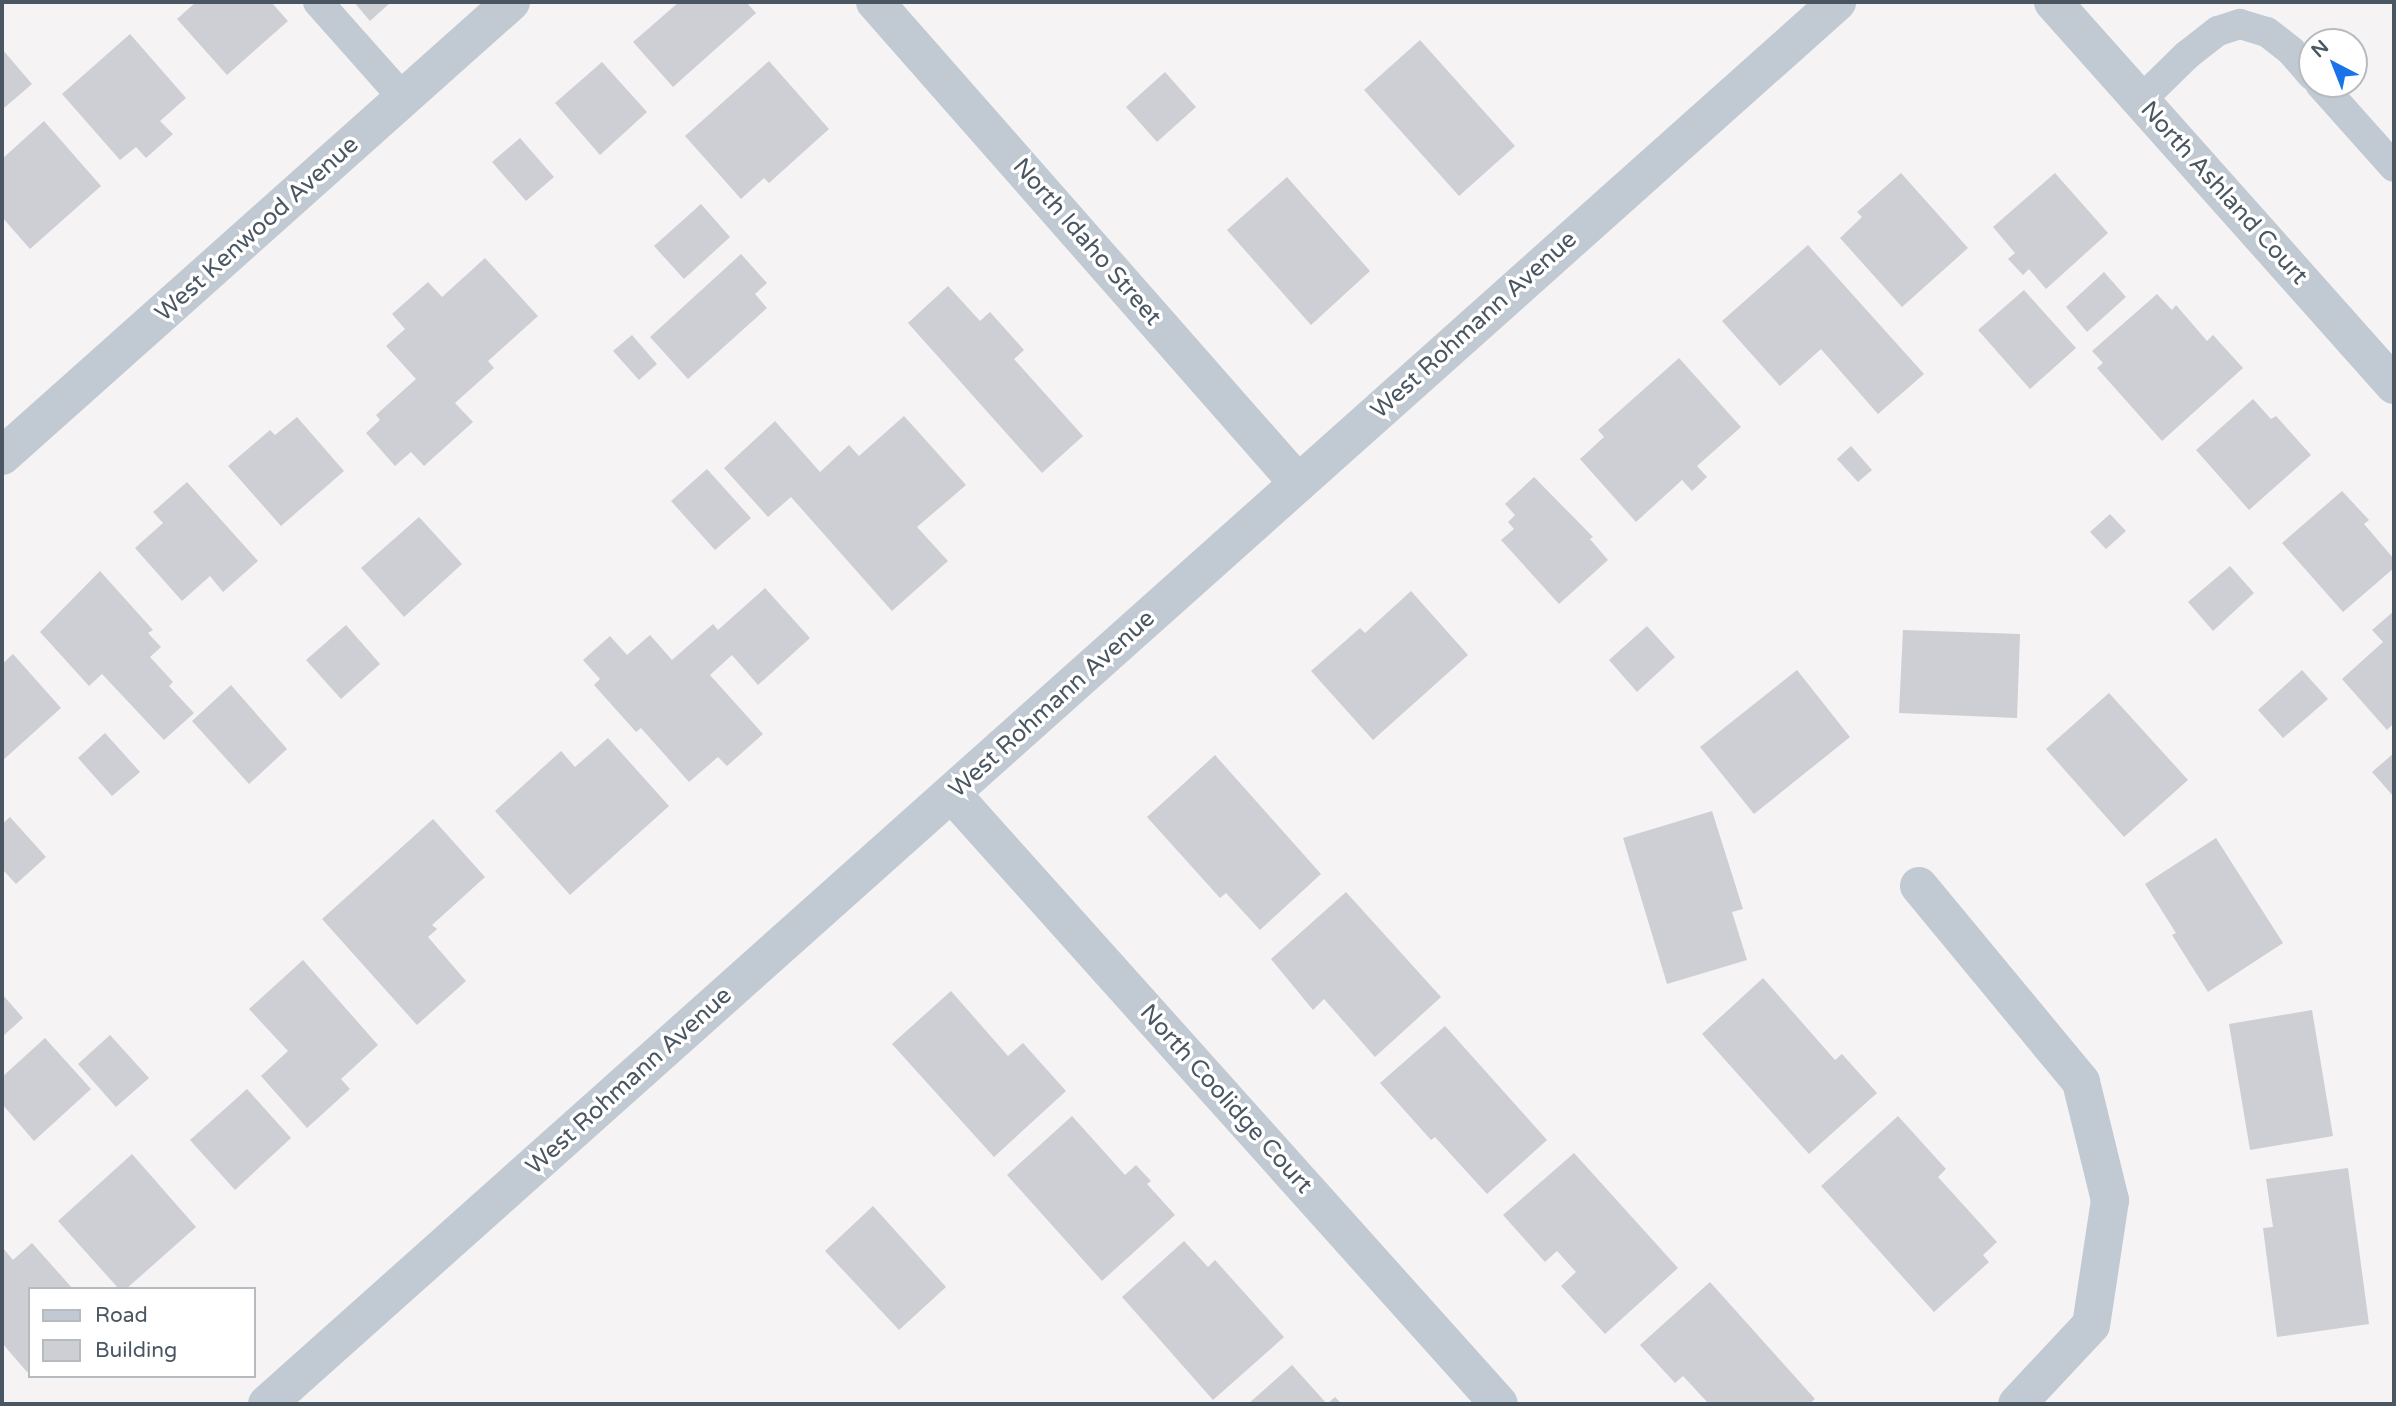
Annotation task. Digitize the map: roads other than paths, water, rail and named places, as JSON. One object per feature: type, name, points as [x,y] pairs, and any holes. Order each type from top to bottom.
[{"type":"street","name":"West Kenwood Avenue","points":[[2,456],[511,2]]},
{"type":"street","name":"North Idaho Street","points":[[875,2],[1298,482]]},
{"type":"street","name":"West Rohmann Avenue","points":[[267,1404],[1837,2]]},
{"type":"street","name":"North Ashland Court","points":[[2053,2],[2394,385]]},
{"type":"street","name":"North Coolidge Court","points":[[952,794],[1499,1404]]},
{"type":"street","points":[[1919,886],[2081,1082],[2110,1200],[2091,1325],[2017,1404]]},
{"type":"lane","points":[[318,2],[404,99]]},
{"type":"lane","points":[[2141,100],[2187,55],[2218,31],[2240,24],[2267,32],[2298,59]]},
{"type":"lane","points":[[2332,98],[2394,167]]}]
